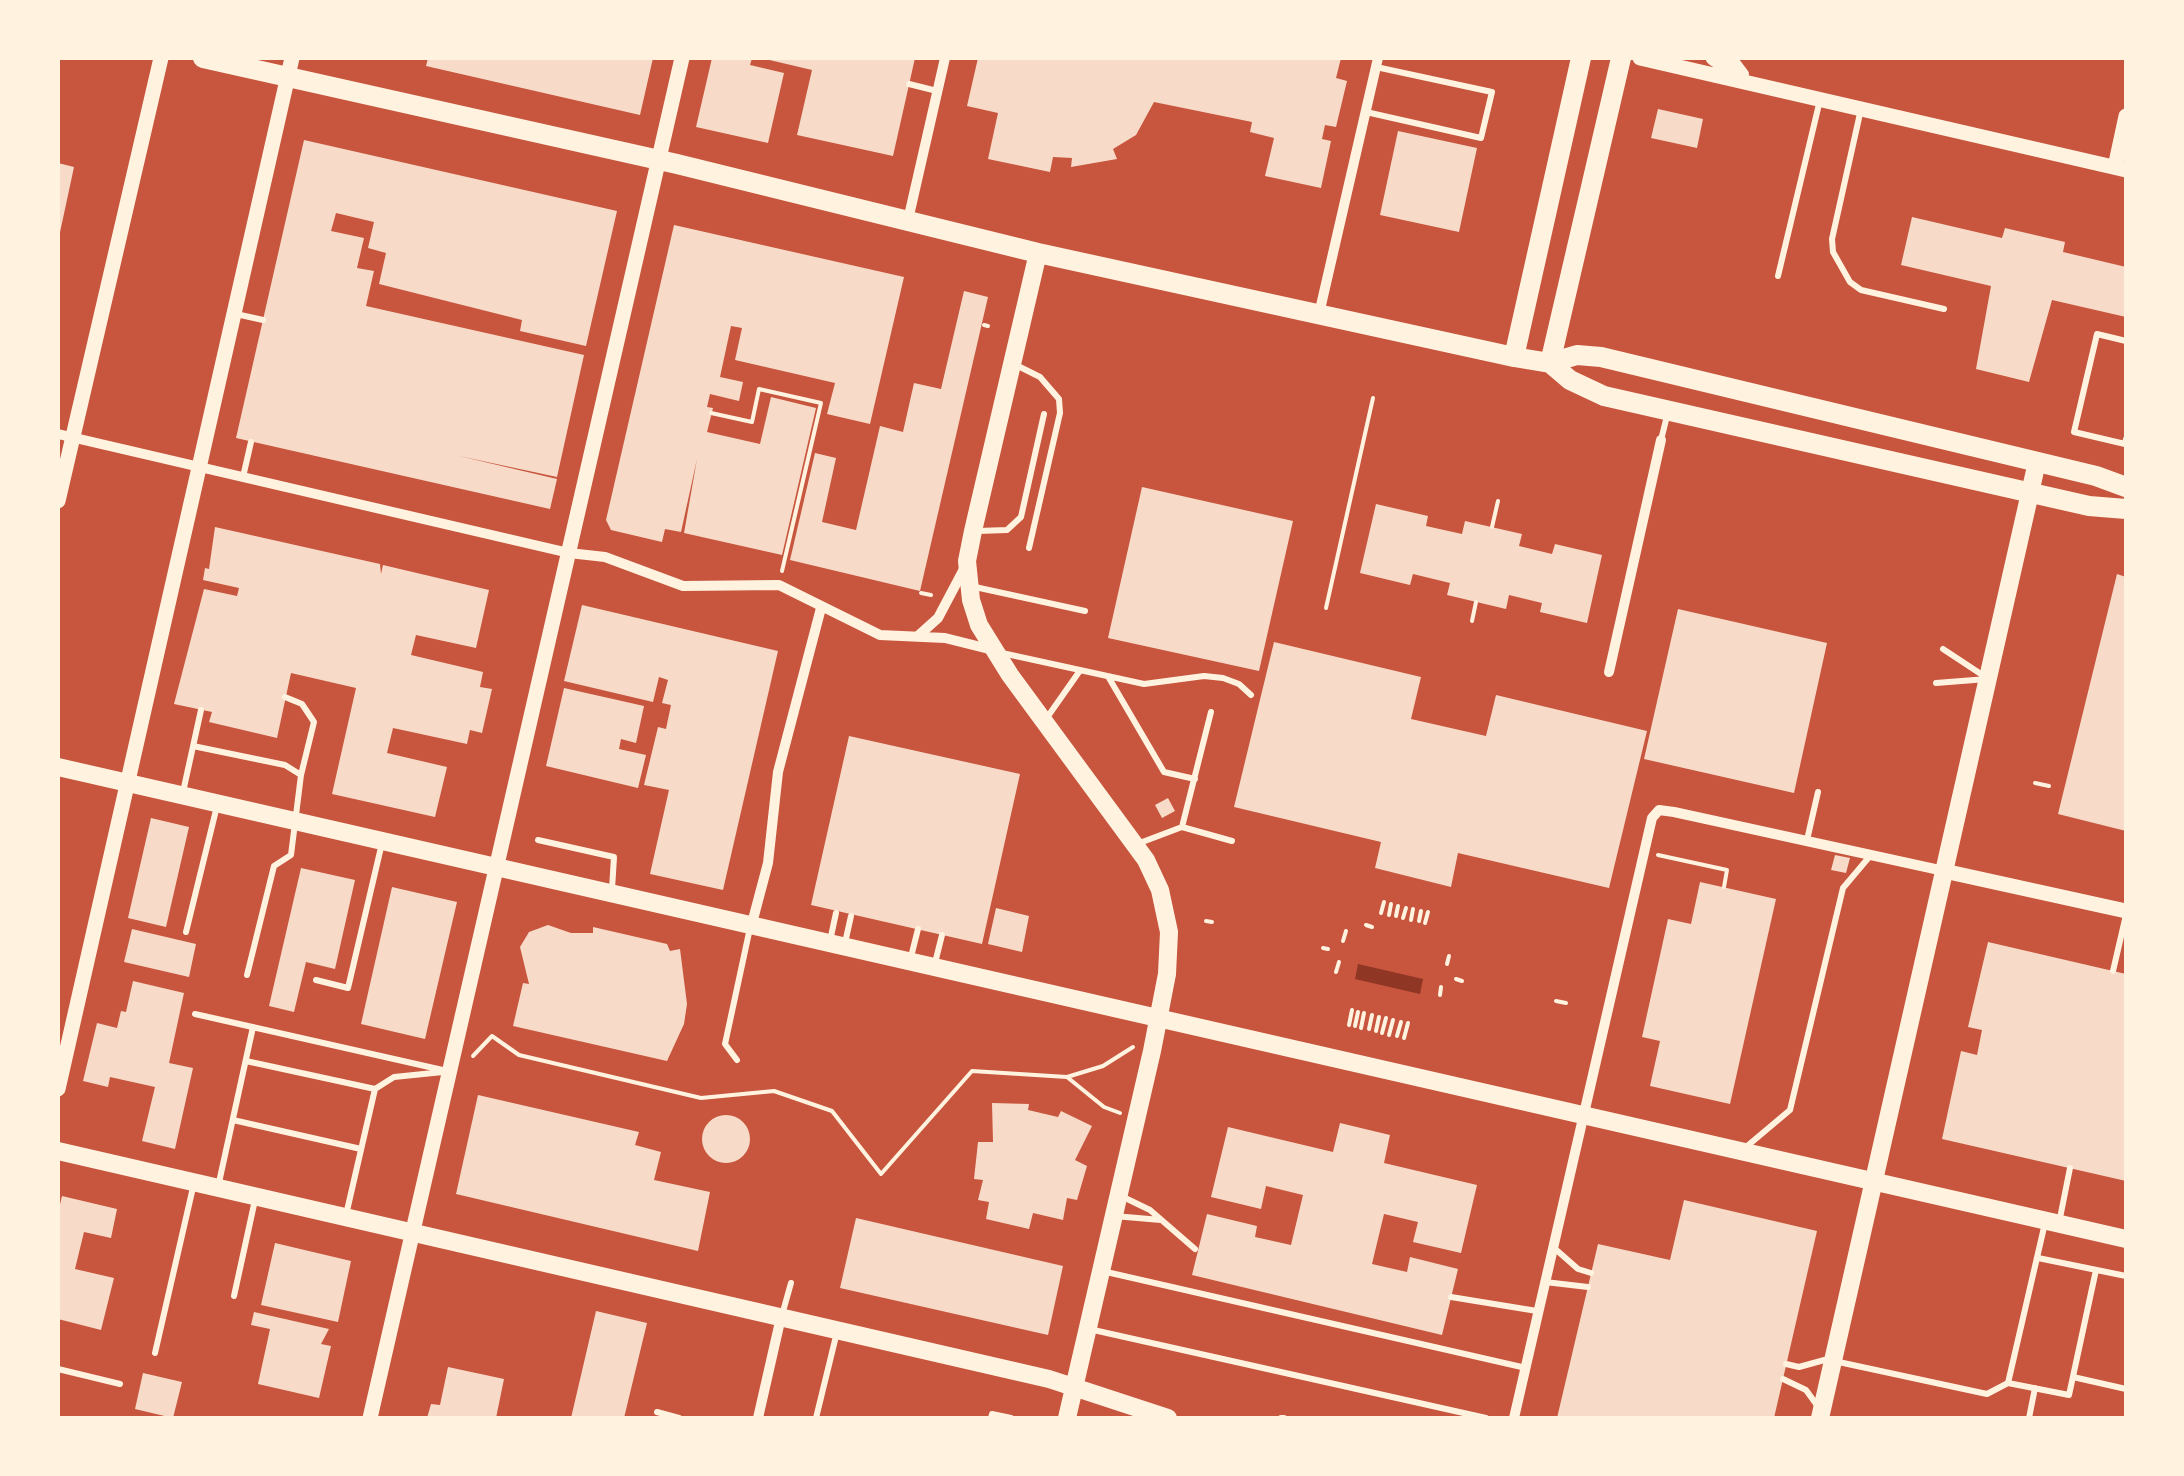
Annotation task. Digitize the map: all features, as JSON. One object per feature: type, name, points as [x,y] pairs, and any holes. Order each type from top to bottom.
[{"type":"main road","points":[[203,58],[290,67],[1038,253],[1550,364],[1592,392],[2030,493],[2126,509]]},
{"type":"main road","points":[[1514,356],[1581,58]]},
{"type":"main road","points":[[1550,364],[1621,58]]},
{"type":"main road","points":[[1038,253],[972,531],[968,586],[979,625],[994,650],[1136,845],[1160,890],[1169,932],[1159,1019],[1067,1418]]},
{"type":"main road","points":[[1550,364],[1577,355],[1601,357],[2126,487]]},
{"type":"main road","points":[[1820,1415],[2037,462]]},
{"type":"main road","points":[[58,766],[750,928],[1584,1113],[2126,1239]]},
{"type":"main road","points":[[58,1152],[838,1330],[1074,1388],[1168,1418]]},
{"type":"street","points":[[58,502],[65,436],[161,58]]},
{"type":"street","points":[[370,1418],[682,58]]},
{"type":"street","points":[[908,220],[946,58]]},
{"type":"street","points":[[1640,58],[2121,168],[2126,116]]},
{"type":"street","points":[[1713,58],[1751,82]]},
{"type":"street","points":[[1732,58],[1751,82]]},
{"type":"street","points":[[1319,314],[1377,62]]},
{"type":"street","points":[[58,1088],[290,67]]},
{"type":"street","points":[[65,436],[569,553],[604,557],[683,586],[779,585],[880,636],[918,635],[994,650]]},
{"type":"street","points":[[1609,672],[1662,440]]},
{"type":"street","points":[[918,635],[938,618],[968,561]]},
{"type":"street","points":[[750,928],[768,863],[778,772],[821,608]]},
{"type":"street","points":[[1514,1418],[1652,818],[1658,810],[2126,913]]},
{"type":"street","points":[[758,1418],[781,1317]]},
{"type":"lane","points":[[1366,112],[1481,138],[1492,92],[1377,62]]},
{"type":"lane","points":[[909,84],[938,91]]},
{"type":"lane","points":[[1778,276],[1820,99]]},
{"type":"lane","points":[[1861,108],[1832,238],[1833,252],[1850,282],[1861,290],[1944,308]]},
{"type":"lane","points":[[235,314],[263,320]]},
{"type":"lane","points":[[2126,341],[2097,334],[2074,432],[2125,444],[2126,439]]},
{"type":"lane","points":[[1012,363],[1040,377],[1059,399],[1060,413],[1028,548]]},
{"type":"lane","points":[[1662,440],[1668,410]]},
{"type":"lane","points":[[972,531],[1007,530],[1021,516],[1044,414]]},
{"type":"lane","points":[[243,478],[251,442]]},
{"type":"lane","points":[[968,586],[1085,611]]},
{"type":"lane","points":[[1943,649],[1988,678]]},
{"type":"lane","points":[[994,650],[1144,684],[1204,676],[1240,684],[1251,695]]},
{"type":"lane","points":[[1046,718],[1079,672]]},
{"type":"lane","points":[[1109,678],[1164,772],[1196,779]]},
{"type":"lane","points":[[1936,683],[1988,678]]},
{"type":"lane","points":[[247,975],[274,866],[291,855],[301,775],[314,722],[302,704],[286,697]]},
{"type":"lane","points":[[182,796],[200,710]]},
{"type":"lane","points":[[1182,826],[1211,712]]},
{"type":"lane","points":[[193,746],[285,765],[301,775]]},
{"type":"lane","points":[[1806,841],[1818,792]]},
{"type":"lane","points":[[186,932],[217,804]]},
{"type":"lane","points":[[1136,845],[1182,826],[1232,842]]},
{"type":"lane","points":[[538,840],[614,857],[610,895]]},
{"type":"lane","points":[[316,980],[348,988],[382,842]]},
{"type":"lane","points":[[1742,1151],[1790,1110],[1843,888],[1871,855]]},
{"type":"lane","points":[[836,912],[836,947]]},
{"type":"lane","points":[[2113,970],[2126,913]]},
{"type":"lane","points":[[836,947],[851,916]]},
{"type":"lane","points":[[737,1060],[725,1044],[750,928]]},
{"type":"lane","points":[[910,964],[918,929]]},
{"type":"lane","points":[[934,969],[942,935]]},
{"type":"lane","points":[[194,1014],[450,1071]]},
{"type":"lane","points":[[218,1188],[253,1028]]},
{"type":"lane","points":[[246,1061],[375,1089],[394,1077],[450,1071]]},
{"type":"lane","points":[[345,1217],[375,1089]]},
{"type":"lane","points":[[233,1120],[361,1150]]},
{"type":"lane","points":[[2008,1382],[2038,1258],[2070,1168]]},
{"type":"lane","points":[[155,1352],[194,1182]]},
{"type":"lane","points":[[1119,1195],[1162,1220],[1195,1249]]},
{"type":"lane","points":[[234,1296],[256,1197]]},
{"type":"lane","points":[[1114,1216],[1146,1222],[1162,1220]]},
{"type":"lane","points":[[1553,1247],[1578,1269],[1591,1272]]},
{"type":"lane","points":[[2038,1258],[2126,1276]]},
{"type":"lane","points":[[1786,1364],[1799,1367],[1833,1358],[1988,1394],[2008,1382],[2069,1395],[2096,1270]]},
{"type":"lane","points":[[1101,1271],[1526,1368]]},
{"type":"lane","points":[[1545,1282],[1588,1287]]},
{"type":"lane","points":[[781,1317],[790,1283]]},
{"type":"lane","points":[[1451,1297],[1539,1311]]},
{"type":"lane","points":[[1088,1328],[1486,1418]]},
{"type":"lane","points":[[816,1418],[838,1330]]},
{"type":"lane","points":[[58,1369],[120,1384]]},
{"type":"lane","points":[[2073,1377],[2126,1389]]},
{"type":"lane","points":[[1783,1379],[1806,1390],[1820,1415]]},
{"type":"lane","points":[[2028,1418],[2035,1388]]},
{"type":"lane","points":[[656,1412],[679,1418]]},
{"type":"lane","points":[[992,1418],[992,1414],[1011,1418]]},
{"type":"path","points":[[712,413],[752,422],[760,389],[820,403],[779,585]]},
{"type":"path","points":[[1326,608],[1373,398]]},
{"type":"path","points":[[1492,527],[1498,500]]},
{"type":"path","points":[[921,594],[936,596]]},
{"type":"path","points":[[1472,621],[1476,602]]},
{"type":"path","points":[[2034,783],[2050,786]]},
{"type":"path","points":[[1655,854],[1727,870],[1724,887]]},
{"type":"path","points":[[1381,913],[1384,902]]},
{"type":"path","points":[[1389,915],[1391,904]]},
{"type":"path","points":[[1396,916],[1398,906]]},
{"type":"path","points":[[1403,918],[1406,908]]},
{"type":"path","points":[[1411,920],[1413,909]]},
{"type":"path","points":[[1422,922],[1424,912]]},
{"type":"path","points":[[1344,941],[1346,931]]},
{"type":"path","points":[[1447,964],[1449,956]]},
{"type":"path","points":[[1336,972],[1338,962]]},
{"type":"path","points":[[1440,995],[1442,987]]},
{"type":"path","points":[[1556,1001],[1566,1004]]},
{"type":"path","points":[[1358,1012],[1355,1026],[1358,1012]]},
{"type":"path","points":[[1369,1030],[1372,1015]]},
{"type":"path","points":[[1379,1032],[1383,1018]]},
{"type":"path","points":[[1390,1034],[1393,1020]]},
{"type":"path","points":[[1398,1036],[1401,1022]]},
{"type":"path","points":[[1404,1038],[1408,1023]]},
{"type":"path","points":[[470,1059],[492,1036],[519,1055],[701,1098],[774,1091],[832,1110],[882,1174],[972,1071],[1067,1076],[1103,1066],[1133,1047]]},
{"type":"path","points":[[1067,1076],[1104,1108],[1122,1114]]},
{"type":"shaded area","points":[[1358,964],[1423,979],[1420,994],[1355,979]]},
{"type":"building","points":[[428,58],[653,58],[640,115],[426,66]]},
{"type":"building","points":[[712,58],[752,58],[750,65],[784,73],[768,143],[696,127]]},
{"type":"building","points":[[761,58],[915,58],[893,156],[797,135],[812,70]]},
{"type":"building","points":[[978,58],[1341,58],[1336,78],[1347,81],[1336,127],[1325,125],[1322,139],[1331,141],[1321,188],[1265,176],[1274,138],[1250,132],[1252,122],[1154,102],[1136,135],[1113,149],[1117,159],[1071,167],[1072,158],[1053,157],[1050,172],[988,159],[998,113],[967,106]]},
{"type":"building","points":[[1658,109],[1703,119],[1697,148],[1651,138]]},
{"type":"building","points":[[1398,131],[1477,148],[1459,232],[1380,215]]},
{"type":"building","points":[[304,140],[617,211],[586,346],[520,331],[522,320],[379,284],[386,253],[368,248],[374,222],[336,213],[331,231],[364,238],[357,268],[374,271],[366,306],[584,355],[557,477],[459,456],[557,479],[550,509],[236,438]]},
{"type":"building","points":[[58,163],[74,167],[59,237],[58,237]]},
{"type":"building","points":[[1912,217],[2002,238],[2005,228],[2065,242],[2063,252],[2126,267],[2126,317],[2052,300],[2029,382],[1976,369],[1991,286],[1901,265]]},
{"type":"building","points":[[674,225],[904,277],[870,424],[827,414],[835,383],[735,360],[742,328],[731,326],[720,377],[743,382],[739,401],[710,394],[707,407],[713,408],[707,432],[760,444],[771,397],[816,408],[782,555],[684,533],[697,459],[681,532],[665,529],[662,542],[611,530],[606,520]]},
{"type":"building","points":[[964,291],[988,297],[920,591],[790,560],[815,453],[836,458],[822,522],[856,530],[880,426],[903,432],[914,383],[941,389]]},
{"type":"building","points":[[1142,487],[1293,521],[1259,671],[1108,638]]},
{"type":"building","points":[[1376,504],[1428,516],[1426,526],[1462,534],[1465,521],[1522,534],[1519,546],[1552,554],[1555,544],[1602,555],[1587,623],[1540,612],[1542,603],[1509,595],[1506,609],[1447,595],[1450,583],[1413,574],[1410,585],[1360,573]]},
{"type":"building","points":[[215,527],[380,564],[381,574],[383,565],[489,590],[476,648],[416,635],[411,655],[483,672],[480,687],[492,689],[482,733],[470,730],[467,744],[393,728],[387,753],[447,767],[435,817],[332,794],[356,688],[291,673],[277,738],[209,722],[212,712],[174,704],[204,589],[237,596],[239,588],[203,580],[205,568],[209,569]]},
{"type":"building","points":[[2117,574],[2126,577],[2126,831],[2058,814]]},
{"type":"building","points":[[582,605],[778,651],[723,890],[650,874],[669,790],[644,785],[658,727],[666,729],[671,705],[662,703],[668,680],[659,677],[653,702],[564,681]]},
{"type":"building","points":[[1678,609],[1827,643],[1794,793],[1644,759]]},
{"type":"building","points":[[1274,642],[1421,677],[1411,719],[1486,736],[1496,695],[1647,731],[1609,888],[1458,853],[1451,887],[1375,868],[1381,842],[1234,807]]},
{"type":"building","points":[[564,688],[644,706],[636,743],[621,739],[619,749],[646,755],[638,788],[546,766]]},
{"type":"building","points":[[849,736],[1020,774],[982,944],[811,905]]},
{"type":"building","points":[[1168,798],[1175,811],[1162,818],[1155,805]]},
{"type":"building","points":[[151,818],[189,827],[166,927],[128,918]]},
{"type":"building","points":[[1835,855],[1850,858],[1846,873],[1831,870]]},
{"type":"building","points":[[301,868],[355,880],[335,969],[306,962],[294,1012],[269,1006]]},
{"type":"building","points":[[1700,882],[1776,899],[1730,1104],[1650,1086],[1660,1041],[1642,1037],[1668,919],[1691,924]]},
{"type":"building","points":[[392,887],[457,902],[425,1039],[361,1024]]},
{"type":"building","points":[[996,908],[1029,916],[1022,952],[988,944]]},
{"type":"building","points":[[548,925],[571,933],[593,933],[593,927],[667,944],[670,951],[680,949],[687,1004],[684,1024],[667,1061],[513,1026],[523,983],[529,984],[520,947],[529,932]]},
{"type":"building","points":[[132,929],[196,944],[189,977],[124,962]]},
{"type":"building","points":[[1988,942],[2126,974],[2126,1181],[1942,1139],[1961,1051],[1977,1055],[1982,1030],[1968,1027]]},
{"type":"building","points":[[133,981],[184,993],[169,1063],[193,1068],[175,1149],[142,1141],[155,1087],[110,1077],[108,1087],[83,1081],[97,1023],[117,1028],[121,1011],[126,1012]]},
{"type":"building","points":[[478,1095],[639,1132],[635,1145],[661,1152],[654,1180],[710,1192],[698,1251],[456,1194]]},
{"type":"building","points":[[992,1103],[1029,1104],[1028,1110],[1058,1117],[1061,1111],[1092,1126],[1075,1160],[1087,1166],[1077,1200],[1067,1198],[1063,1220],[1033,1213],[1029,1229],[986,1219],[989,1202],[978,1200],[983,1180],[974,1179],[978,1142],[993,1142]]},
{"type":"building","points":[[726,1115],[743,1122],[750,1139],[743,1156],[726,1163],[709,1156],[702,1139],[709,1122]]},
{"type":"building","points":[[1340,1123],[1390,1135],[1384,1163],[1477,1185],[1461,1253],[1413,1242],[1418,1222],[1384,1214],[1372,1264],[1407,1272],[1410,1257],[1458,1269],[1442,1335],[1192,1275],[1207,1214],[1257,1226],[1255,1237],[1291,1245],[1303,1195],[1266,1186],[1261,1209],[1211,1197],[1228,1127],[1333,1152]]},
{"type":"building","points":[[62,1196],[117,1209],[111,1238],[84,1232],[75,1269],[114,1278],[101,1330],[58,1319],[58,1213]]},
{"type":"building","points":[[1684,1200],[1817,1231],[1774,1418],[1557,1418],[1598,1244],[1670,1260]]},
{"type":"building","points":[[856,1218],[1063,1266],[1048,1335],[840,1288]]},
{"type":"building","points":[[275,1243],[351,1261],[338,1322],[261,1305]]},
{"type":"building","points":[[596,1311],[647,1323],[624,1418],[571,1418]]},
{"type":"building","points":[[254,1312],[329,1329],[321,1344],[331,1346],[319,1398],[258,1384],[270,1329],[251,1325]]},
{"type":"building","points":[[448,1367],[504,1379],[496,1418],[427,1418],[431,1404],[440,1405]]},
{"type":"building","points":[[143,1373],[182,1382],[173,1418],[135,1409]]}]
